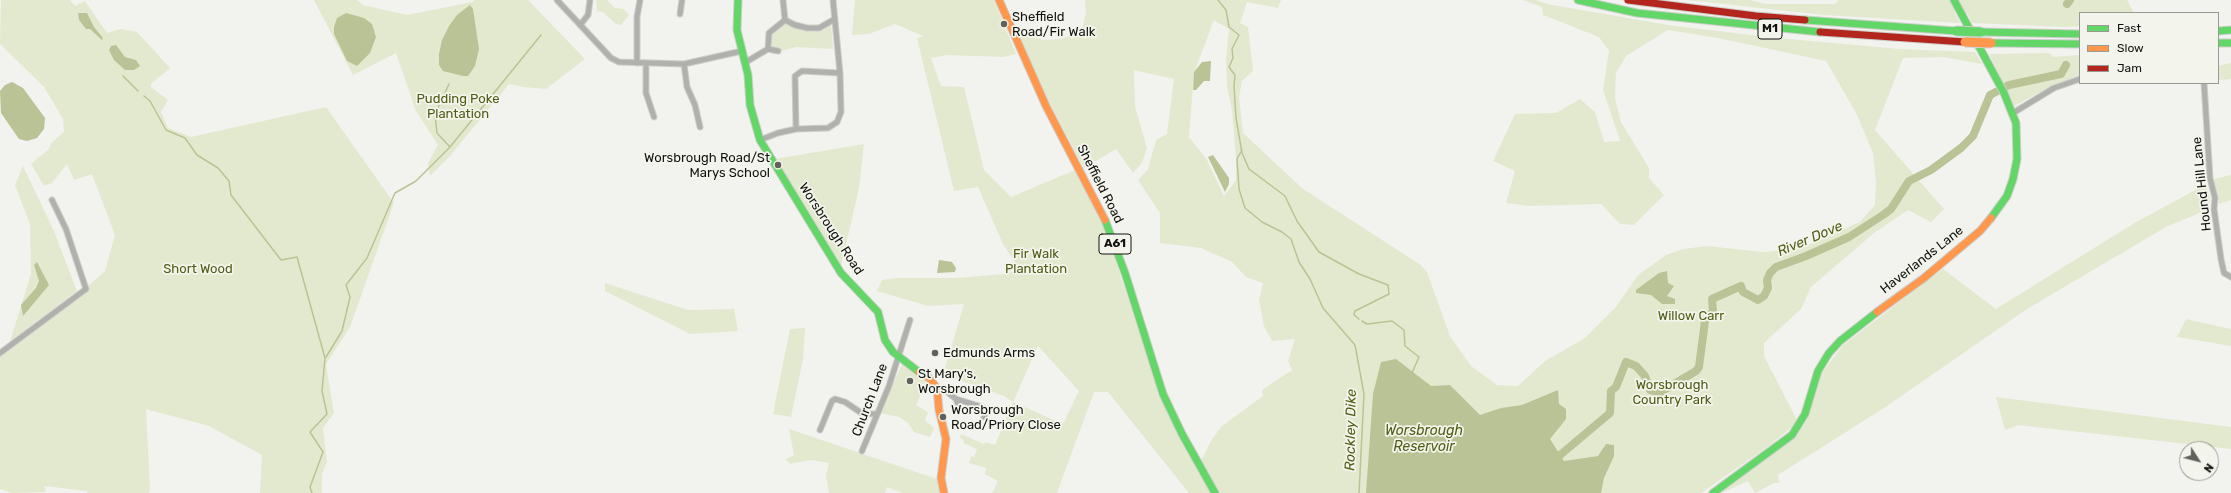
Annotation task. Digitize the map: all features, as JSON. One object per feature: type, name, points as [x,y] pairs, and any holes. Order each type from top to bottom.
[{"type":"main road","name":"Worsbrough Road","points":[[738,0],[737,30],[746,62],[750,105],[760,140],[767,154],[801,205],[841,273],[878,312],[886,340],[898,357],[928,377],[937,388]]},
{"type":"main road","name":"Sheffield Road","points":[[999,0],[1046,106],[1102,212],[1125,273],[1163,394],[1182,434],[1215,493]]},
{"type":"main road","name":"M1","points":[[1578,0],[1637,13],[1750,27],[1992,44],[2079,44]]},
{"type":"main road","name":"M1","points":[[1628,0],[1763,17],[1956,31],[2079,34]]},
{"type":"main road","name":"Haverlands Lane","points":[[1713,493],[1792,435],[1805,414],[1818,372],[1829,352],[1840,341],[1943,264],[1990,220],[2007,196],[2016,166],[2018,141],[2013,113],[1999,83],[1954,0]]},
{"type":"main road","points":[[2219,31],[2231,30]]},
{"type":"main road","points":[[2219,43],[2231,42]]},
{"type":"main road","points":[[937,388],[939,410],[946,439],[941,478],[944,493]]},
{"type":"street","points":[[557,0],[611,58],[619,62],[684,64],[742,51]]},
{"type":"street","points":[[580,25],[588,15],[590,0]]},
{"type":"street","points":[[637,63],[637,17],[640,0]]},
{"type":"street","points":[[680,14],[682,0]]},
{"type":"street","points":[[783,0],[785,20]]},
{"type":"street","points":[[760,140],[778,133],[796,129],[828,128],[837,122],[841,112],[840,73],[832,0]]},
{"type":"street","points":[[785,20],[794,25],[807,28],[819,28],[833,20]]},
{"type":"street","points":[[768,49],[769,33],[785,20]]},
{"type":"street","points":[[746,62],[768,49],[778,51]]},
{"type":"street","points":[[646,63],[646,93],[654,117]]},
{"type":"street","points":[[684,64],[687,87],[695,105],[700,127]]},
{"type":"street","points":[[796,129],[795,76],[802,71],[840,73]]},
{"type":"street","points":[[2013,113],[2054,88],[2079,79]]},
{"type":"street","name":"Hound Hill Lane","points":[[2204,84],[2211,183],[2215,198],[2214,209],[2224,273],[2231,277]]},
{"type":"street","points":[[0,353],[86,289],[66,229],[52,200]]},
{"type":"street","name":"Church Lane","points":[[862,451],[878,414],[910,320]]},
{"type":"street","points":[[937,388],[944,390],[956,398],[968,400],[982,407],[986,411],[984,417]]},
{"type":"street","points":[[956,398],[959,406]]},
{"type":"street","points":[[820,430],[832,401],[835,399],[845,402],[863,414],[878,414]]},
{"type":"green space","name":"Short Wood","points":[[1,0],[70,0],[75,6],[85,1],[107,33],[121,29],[137,32],[170,68],[151,84],[151,87],[168,100],[161,112],[168,128],[191,137],[326,107],[394,203],[350,327],[326,364],[334,413],[323,428],[327,462],[322,474],[322,493],[260,493],[262,455],[209,426],[146,409],[149,493],[87,493],[87,491],[44,486],[46,492],[12,493],[0,489],[0,356],[81,296],[81,292],[105,271],[115,235],[92,174],[74,180],[67,164],[52,183],[44,186],[31,164],[49,149],[51,143],[64,132],[63,119],[44,87],[0,44]]},
{"type":"green space","name":"Pudding Poke Plantation","points":[[314,0],[357,0],[363,5],[407,15],[473,2],[474,0],[528,0],[585,59],[546,89],[509,84],[450,156],[430,176],[428,163],[438,145],[416,111],[396,53],[353,75]]},
{"type":"green space","points":[[596,0],[607,0],[615,8],[624,9],[629,15],[621,25],[616,24],[603,12],[597,11]]},
{"type":"green space","points":[[855,0],[994,0],[1016,54],[1004,57],[947,55],[931,58],[941,86],[964,87],[984,170],[1011,197],[1075,170],[1105,229],[1162,401],[1199,474],[1201,461],[1212,439],[1222,426],[1263,396],[1262,390],[1292,370],[1288,361],[1295,339],[1272,341],[1264,326],[1259,300],[1263,283],[1246,277],[1232,262],[1201,248],[1160,243],[1160,213],[1138,180],[1148,169],[1156,140],[1167,134],[1174,79],[1134,70],[1135,106],[1147,148],[1142,163],[1133,173],[1116,149],[1084,168],[1038,81],[1012,22],[1025,34],[1043,40],[1061,39],[1082,31],[1086,12],[1085,0],[1281,0],[1278,8],[1247,2],[1240,23],[1248,27],[1253,71],[1242,81],[1239,97],[1243,133],[1303,189],[1421,265],[1427,272],[1450,336],[1471,366],[1497,385],[1518,386],[1545,361],[1585,338],[1616,307],[1638,275],[1666,255],[1683,249],[1707,246],[1763,252],[1799,249],[1860,222],[1875,205],[1876,183],[1873,153],[1856,113],[1826,61],[1718,38],[1668,30],[1626,56],[1616,73],[1615,98],[1621,122],[1649,168],[1649,178],[1664,195],[1634,225],[1620,224],[1601,204],[1530,206],[1506,203],[1515,171],[1493,161],[1515,114],[1556,113],[1580,99],[1595,112],[1604,142],[1620,141],[1603,90],[1609,51],[1599,37],[1543,15],[1542,7],[1523,0],[1536,0],[1547,4],[1668,25],[1767,37],[1900,49],[1975,52],[1982,64],[1943,57],[1903,58],[1875,130],[1944,209],[1931,222],[1908,210],[1874,233],[1811,287],[1801,309],[1764,343],[1764,356],[1798,422],[1763,450],[1701,493],[1189,493],[1108,392],[1094,392],[1057,493],[992,493],[998,481],[985,474],[986,468],[969,463],[971,456],[974,457],[977,449],[963,443],[964,440],[960,438],[961,434],[984,444],[986,442],[995,445],[1013,402],[1004,396],[956,379],[955,373],[945,368],[964,304],[928,306],[877,291],[882,280],[897,278],[957,278],[1004,274],[1020,270],[1003,244],[978,187],[954,191],[917,38],[923,36],[895,24],[869,34],[852,35]],"holes":[[[1214,20],[1229,29],[1226,59],[1227,86],[1232,110],[1236,158],[1236,180],[1224,196],[1207,160],[1189,137],[1194,73]],[[1038,346],[1079,391],[1063,424],[1013,402]]]},
{"type":"green space","points":[[1687,0],[1750,0],[1766,4],[1835,4],[1839,0],[2127,0],[2133,12],[2079,12],[2079,26],[2067,27],[1972,23],[1968,14],[1954,11],[1960,23],[1824,15]]},
{"type":"green space","points":[[784,24],[802,30],[819,30],[831,24],[833,49],[796,47],[781,51],[774,48],[770,45],[770,37]]},
{"type":"green space","points":[[2049,53],[2053,57],[2079,55],[2079,75],[2053,85],[2014,106],[1989,54]]},
{"type":"green space","points":[[2231,63],[2231,79],[2219,80],[2219,66]]},
{"type":"green space","points":[[864,144],[859,188],[841,266],[775,159]]},
{"type":"green space","points":[[23,166],[54,231],[77,291],[10,341],[31,274],[30,224],[15,185]]},
{"type":"green space","points":[[2231,175],[2231,200],[2219,204],[2214,179]]},
{"type":"green space","points":[[2205,185],[2210,197],[2209,209],[2166,227],[2027,309],[1884,408],[1778,475],[1779,483],[1774,483],[1755,493],[1748,481],[1722,493],[1722,490],[1794,439],[1807,420],[1822,373],[1843,345],[1943,269],[1996,309],[2136,222]]},
{"type":"green space","points":[[605,283],[688,310],[734,309],[738,331],[690,334],[605,291]]},
{"type":"green space","points":[[2186,319],[2231,329],[2231,346],[2177,337]]},
{"type":"green space","points":[[805,328],[803,359],[791,417],[773,414],[790,329]]},
{"type":"green space","points":[[902,364],[928,379],[916,405],[928,412],[925,420],[934,428],[930,437],[914,432],[908,423],[899,417],[881,413]]},
{"type":"green space","points":[[1996,397],[2231,427],[2231,449],[2219,448],[2219,441],[2179,441],[2179,443],[2018,425],[2005,430]]},
{"type":"green space","points":[[789,429],[937,479],[940,493],[902,493],[887,487],[885,493],[829,493],[826,475],[829,463],[811,460],[790,464],[786,459],[794,455]]},
{"type":"water","points":[[470,5],[473,9],[479,49],[475,66],[468,76],[463,76],[443,71],[439,65],[439,54],[442,40],[449,26],[457,15]]},
{"type":"water","points":[[78,13],[87,13],[94,27],[103,38],[102,40],[90,29],[86,29],[79,20]]},
{"type":"water","points":[[346,13],[364,18],[372,24],[376,37],[370,53],[357,66],[347,61],[334,34],[334,27],[337,18]]},
{"type":"water","points":[[116,45],[125,57],[136,60],[140,66],[134,70],[125,70],[114,60],[109,50],[111,46]]},
{"type":"water","points":[[1211,61],[1210,81],[1204,81],[1196,90],[1193,90],[1194,72],[1202,62]]},
{"type":"water","points":[[12,82],[23,88],[45,118],[44,129],[37,138],[27,141],[19,139],[1,113],[0,91],[5,85]]},
{"type":"water","points":[[1213,155],[1229,178],[1229,184],[1225,192],[1208,157]]},
{"type":"water","points":[[939,260],[952,262],[956,268],[955,272],[937,273]]},
{"type":"water","points":[[37,262],[49,285],[23,316],[21,305],[36,288],[39,281],[34,265]]},
{"type":"water","points":[[1667,271],[1668,283],[1674,286],[1667,296],[1675,299],[1675,304],[1662,304],[1651,295],[1636,293],[1636,290],[1659,273]]},
{"type":"water","name":"Worsbrough Reservoir","points":[[1396,359],[1431,386],[1450,385],[1480,415],[1501,408],[1522,405],[1558,390],[1559,404],[1566,409],[1566,419],[1550,439],[1564,461],[1598,456],[1606,444],[1614,445],[1614,456],[1604,478],[1601,493],[1366,493],[1373,394],[1381,362]]},
{"type":"waterway","name":"Rockley Dike","points":[[1218,0],[1226,10],[1229,27],[1239,35],[1232,49],[1233,58],[1229,67],[1235,75],[1234,86],[1236,118],[1242,153],[1249,169],[1285,196],[1297,221],[1319,252],[1359,274],[1388,285],[1389,294],[1355,311],[1354,315],[1359,319]]},
{"type":"waterway","name":"River Dove","points":[[2067,4],[2070,0]]},
{"type":"waterway","points":[[326,357],[342,331],[350,297],[346,285],[367,258],[395,193],[416,181],[450,147],[541,35]]},
{"type":"waterway","name":"River Dove","points":[[1553,461],[1610,413],[1611,391],[1616,387],[1626,362],[1636,366],[1645,376],[1650,390],[1659,393],[1696,371],[1699,367],[1705,321],[1713,311],[1712,299],[1741,286],[1743,292],[1758,300],[1764,296],[1768,288],[1767,280],[1770,273],[1776,267],[1806,256],[1849,237],[1891,209],[1909,181],[1931,170],[1961,148],[1973,136],[1990,95],[2009,85],[2061,74],[2066,65]]},
{"type":"waterway","points":[[123,76],[138,91]]},
{"type":"waterway","points":[[449,84],[435,114],[437,133],[450,147]]},
{"type":"waterway","points":[[144,96],[150,101],[166,130],[185,138],[197,155],[218,168],[229,181],[231,195],[281,260],[297,257],[325,358],[322,391],[327,414],[310,432],[323,452],[310,487],[312,493]]},
{"type":"waterway","name":"Rockley Dike","points":[[1242,150],[1237,159],[1239,189],[1245,208],[1262,222],[1282,232],[1291,239],[1299,262],[1310,279],[1323,308],[1355,345],[1364,394],[1359,493]]},
{"type":"waterway","name":"Rockley Dike","points":[[1362,321],[1367,324],[1392,321],[1404,330],[1405,346],[1419,357],[1412,373]]},
{"type":"traffic: fast","points":[[738,0],[737,30],[748,75],[750,105],[760,140],[841,273],[878,312],[885,340],[893,352],[919,372]]},
{"type":"traffic: fast","points":[[1578,0],[1637,13],[1820,32]]},
{"type":"traffic: fast","points":[[1954,0],[2004,93],[2016,123],[2017,159],[2013,179],[2007,196],[1991,218]]},
{"type":"traffic: fast","points":[[1805,20],[1956,31]]},
{"type":"traffic: fast","points":[[2219,31],[2231,30]]},
{"type":"traffic: fast","points":[[1956,31],[1981,32]]},
{"type":"traffic: fast","points":[[1981,32],[2079,34]]},
{"type":"traffic: fast","points":[[1991,43],[2079,44]]},
{"type":"traffic: fast","points":[[2219,43],[2231,43]]},
{"type":"traffic: fast","points":[[1105,220],[1125,273],[1163,394],[1182,434],[1215,493]]},
{"type":"traffic: fast","points":[[1713,493],[1792,435],[1805,414],[1818,371],[1829,353],[1840,341],[1877,312]]},
{"type":"traffic: slow","points":[[999,0],[1046,106],[1105,220]]},
{"type":"traffic: slow","points":[[1965,42],[1991,43]]},
{"type":"traffic: slow","points":[[1877,312],[1924,278],[1980,231],[1991,218]]},
{"type":"traffic: slow","points":[[919,372],[928,377],[937,388],[939,410],[946,439],[941,478],[944,493]]},
{"type":"traffic: jam","points":[[1628,0],[1756,16],[1805,20]]},
{"type":"traffic: jam","points":[[1820,32],[1965,42]]},
{"type":"place","name":"Sheffield Road/Fir Walk","points":[[1004,24]]},
{"type":"place","name":"Worsbrough Road/St Marys School","points":[[778,165]]},
{"type":"place","name":"Edmunds Arms","points":[[935,353]]},
{"type":"place","name":"St Mary's, Worsbrough","points":[[910,381]]},
{"type":"place","name":"Worsbrough Road/Priory Close","points":[[943,417]]},
{"type":"park label","name":"Fir Walk Plantation","points":[[1036,262]]},
{"type":"park label","name":"Willow Carr","points":[[1691,316]]},
{"type":"park label","name":"Worsbrough Country Park","points":[[1672,392]]}]
